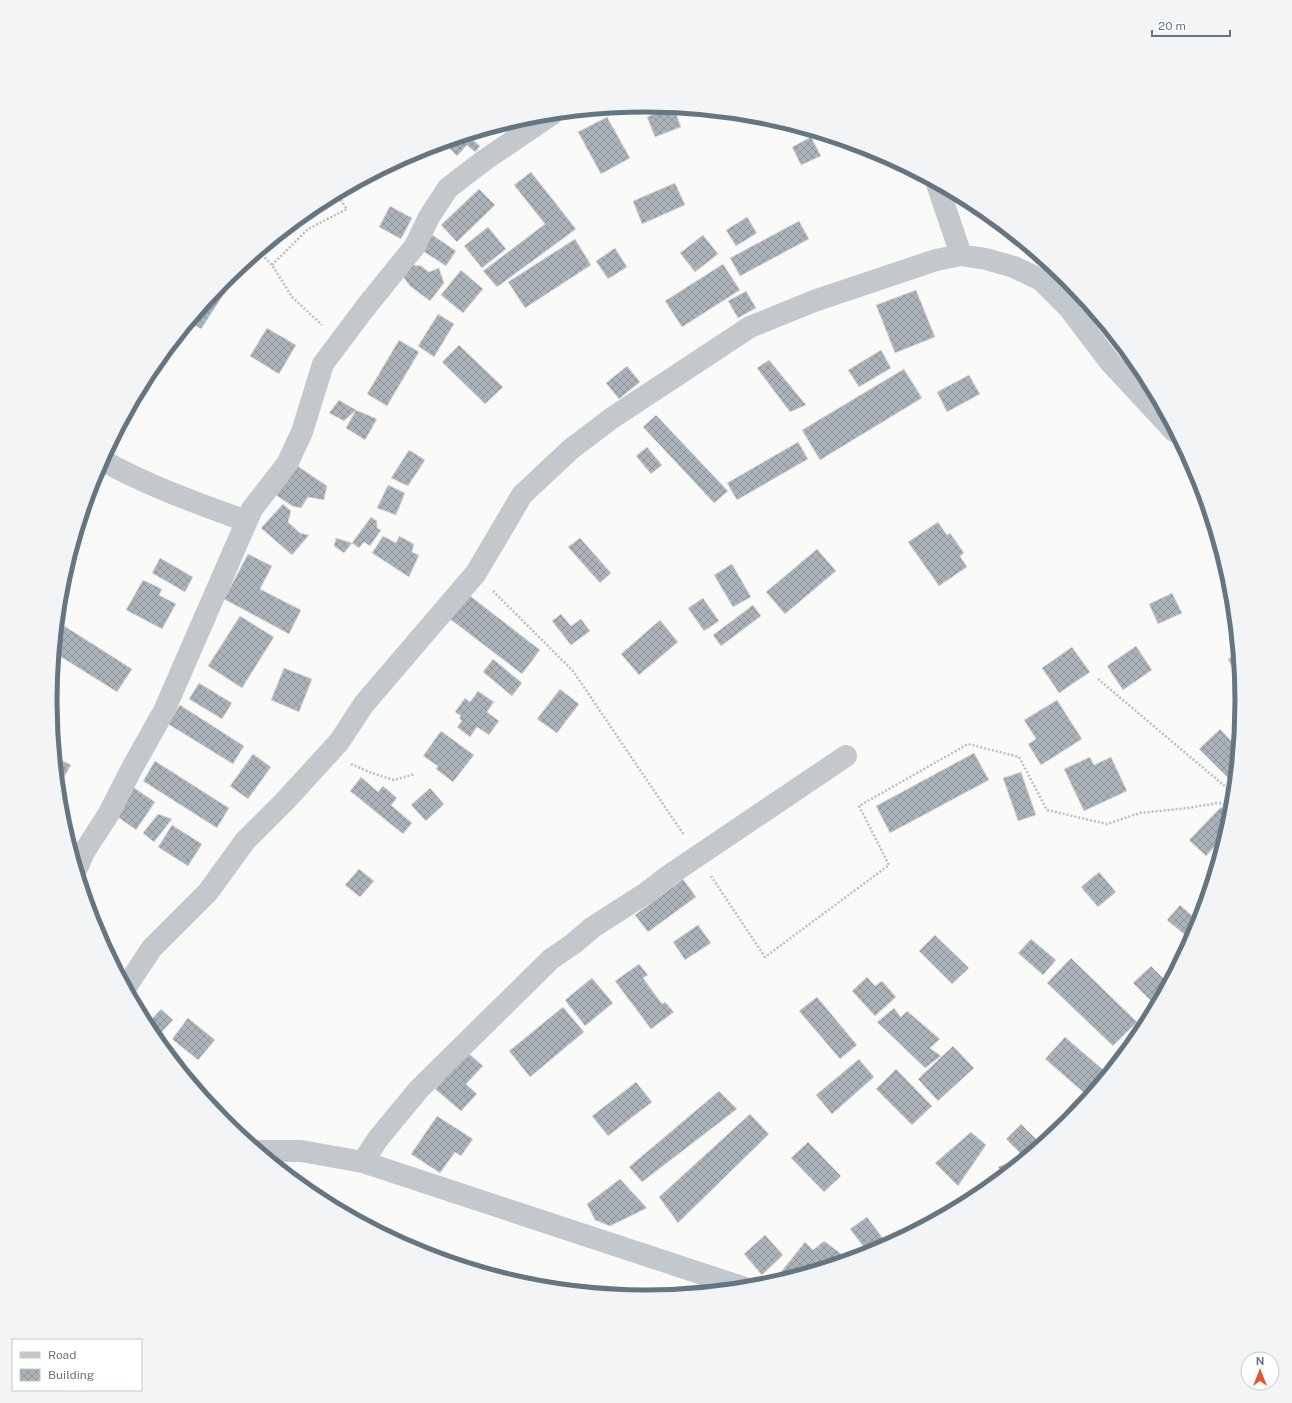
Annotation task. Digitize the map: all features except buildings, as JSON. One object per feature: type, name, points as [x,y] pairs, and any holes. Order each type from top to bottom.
[{"type":"street","points":[[79,862],[84,852],[108,815],[164,711],[252,509],[287,464],[302,432],[323,364],[360,314],[415,246],[429,217],[448,188],[498,150],[539,123]]},
{"type":"street","points":[[939,191],[961,255]]},
{"type":"street","points":[[129,983],[152,948],[208,892],[245,841],[339,742],[364,704],[476,574],[522,495],[571,449],[612,418],[750,327],[814,301],[936,260],[961,255],[986,259],[1014,267],[1041,280],[1069,308],[1110,362],[1162,418]]},
{"type":"street","points":[[108,463],[124,472],[186,499],[246,521]]},
{"type":"street","points":[[363,1162],[377,1140],[419,1089],[551,959],[573,944],[593,927],[646,893],[668,876],[846,756]]},
{"type":"street","points":[[266,1151],[301,1151],[363,1162],[731,1284]]},
{"type":"path","points":[[272,265],[308,229],[347,209],[340,199]]},
{"type":"path","points":[[262,255],[272,265],[292,297],[340,342]]},
{"type":"path","points":[[1098,679],[1228,789]]},
{"type":"path","points":[[328,754],[369,772],[394,780],[416,774]]}]
